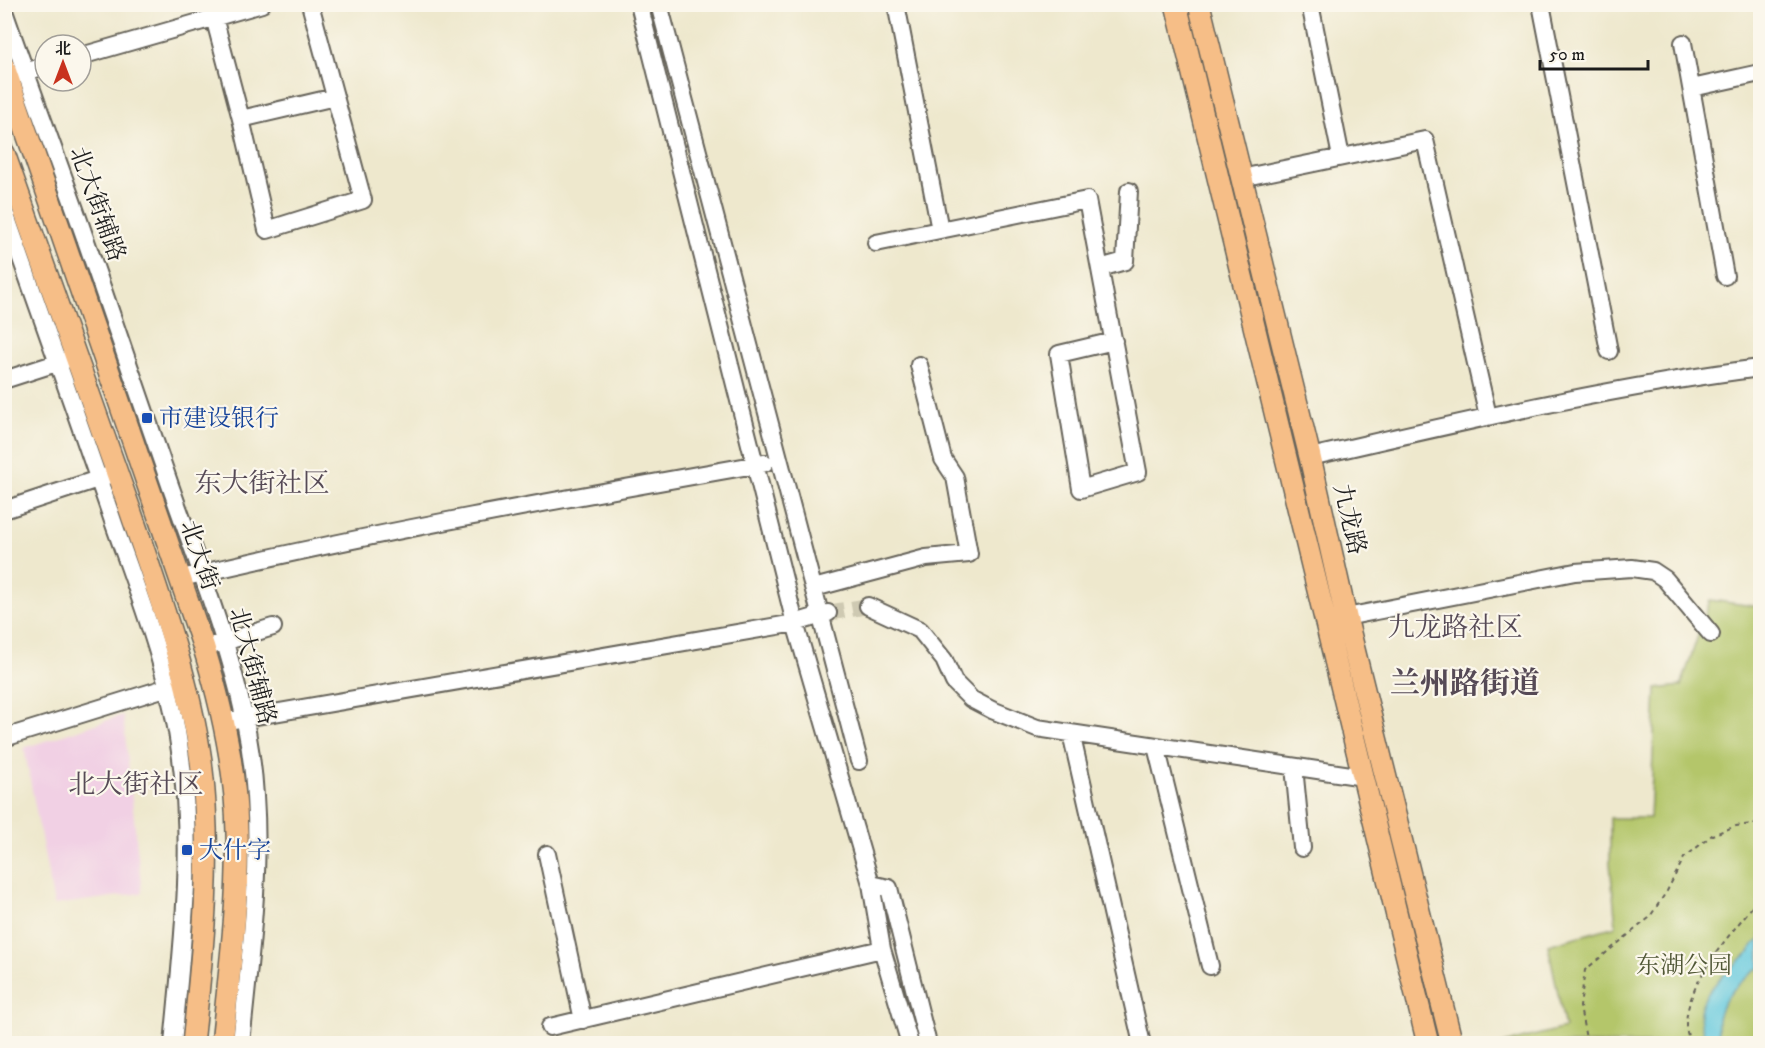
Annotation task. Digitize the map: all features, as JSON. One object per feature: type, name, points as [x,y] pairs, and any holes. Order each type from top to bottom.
[{"type":"main road","name":"九龙路","points":[[1176,4],[1428,1044]]},
{"type":"main road","name":"九龙路","points":[[1199,4],[1310,457],[1346,617],[1452,1044]]},
{"type":"main road","name":"北大街","points":[[13,72],[191,576],[214,645],[234,720],[232,777],[237,831],[235,907],[222,1044]]},
{"type":"main road","points":[[4,153],[67,360],[108,475],[140,541],[176,685],[201,761],[207,844],[205,915],[193,1044]]},
{"type":"street","points":[[93,52],[262,4]]},
{"type":"street","points":[[214,17],[267,230],[363,200],[310,4]]},
{"type":"street","points":[[659,4],[814,588],[825,614],[859,761]]},
{"type":"street","points":[[896,4],[940,230]]},
{"type":"street","points":[[1310,4],[1341,157]]},
{"type":"street","points":[[1541,4],[1609,351]]},
{"type":"street","points":[[644,7],[795,623],[871,884],[882,949],[910,1044]]},
{"type":"street","points":[[4,11],[13,72],[33,68]]},
{"type":"street","points":[[1683,44],[1725,276]]},
{"type":"street","points":[[1692,88],[1761,74]]},
{"type":"street","points":[[241,119],[335,96]]},
{"type":"street","points":[[1241,178],[1425,140],[1488,416]]},
{"type":"street","points":[[1100,268],[1125,261],[1129,191]]},
{"type":"street","points":[[876,243],[1087,200],[1114,341],[1138,472],[1081,489],[1059,354],[1114,341]]},
{"type":"street","points":[[4,210],[67,360],[4,380]]},
{"type":"street","points":[[814,588],[926,558],[969,554],[955,477],[943,459],[919,364]]},
{"type":"street","points":[[1310,457],[1488,416],[1700,375],[1761,368]]},
{"type":"street","points":[[191,576],[273,557],[559,499],[780,460]]},
{"type":"street","points":[[4,510],[108,475]]},
{"type":"street","points":[[1346,617],[1575,572],[1632,568],[1653,571],[1665,579],[1711,634]]},
{"type":"street","points":[[868,606],[920,630],[944,660],[954,681],[971,699],[1037,728],[1364,777]]},
{"type":"street","points":[[234,720],[795,623],[825,614]]},
{"type":"street","points":[[214,645],[273,627]]},
{"type":"street","points":[[4,738],[176,685],[188,824],[184,933],[173,1044]]},
{"type":"street","name":"北大街辅路","points":[[234,720],[255,795],[257,862],[256,895],[241,1044]]},
{"type":"street","points":[[1071,733],[1142,1044]]},
{"type":"street","points":[[1156,746],[1210,966]]},
{"type":"street","points":[[1294,767],[1302,848]]},
{"type":"street","points":[[547,854],[583,1020]]},
{"type":"street","points":[[871,884],[889,888],[928,1044]]},
{"type":"street","points":[[550,1027],[882,949]]},
{"type":"path","points":[[1587,1044],[1581,1007],[1585,970],[1649,918],[1667,891],[1684,858],[1693,850],[1712,835],[1736,826],[1761,824]]},
{"type":"path","points":[[1690,1044],[1686,1026],[1691,997],[1710,962],[1761,897]]},
{"type":"shaded area","points":[[123,715],[142,893],[54,905],[24,748]]},
{"type":"green space","name":"东湖公园","points":[[1710,600],[1760,607],[1760,1043],[1501,1044],[1565,1028],[1548,945],[1616,926],[1610,863],[1610,818],[1650,818],[1656,689],[1681,686]]},
{"type":"water","points":[[1760,940],[1760,967],[1740,983],[1724,1003],[1718,1019],[1720,1043],[1706,1043],[1700,1019],[1702,1003],[1720,979]]},
{"type":"tunnel","points":[[828,613],[868,606]]},
{"type":"place","name":"市建设银行","points":[[147,418]]},
{"type":"place","name":"大什字","points":[[187,850]]},
{"type":"district","name":"东大街社区","points":[[262,483]]},
{"type":"district","name":"九龙路社区","points":[[1455,627]]},
{"type":"district","name":"兰州路街道","points":[[1465,683]]},
{"type":"district","name":"北大街社区","points":[[136,784]]}]
